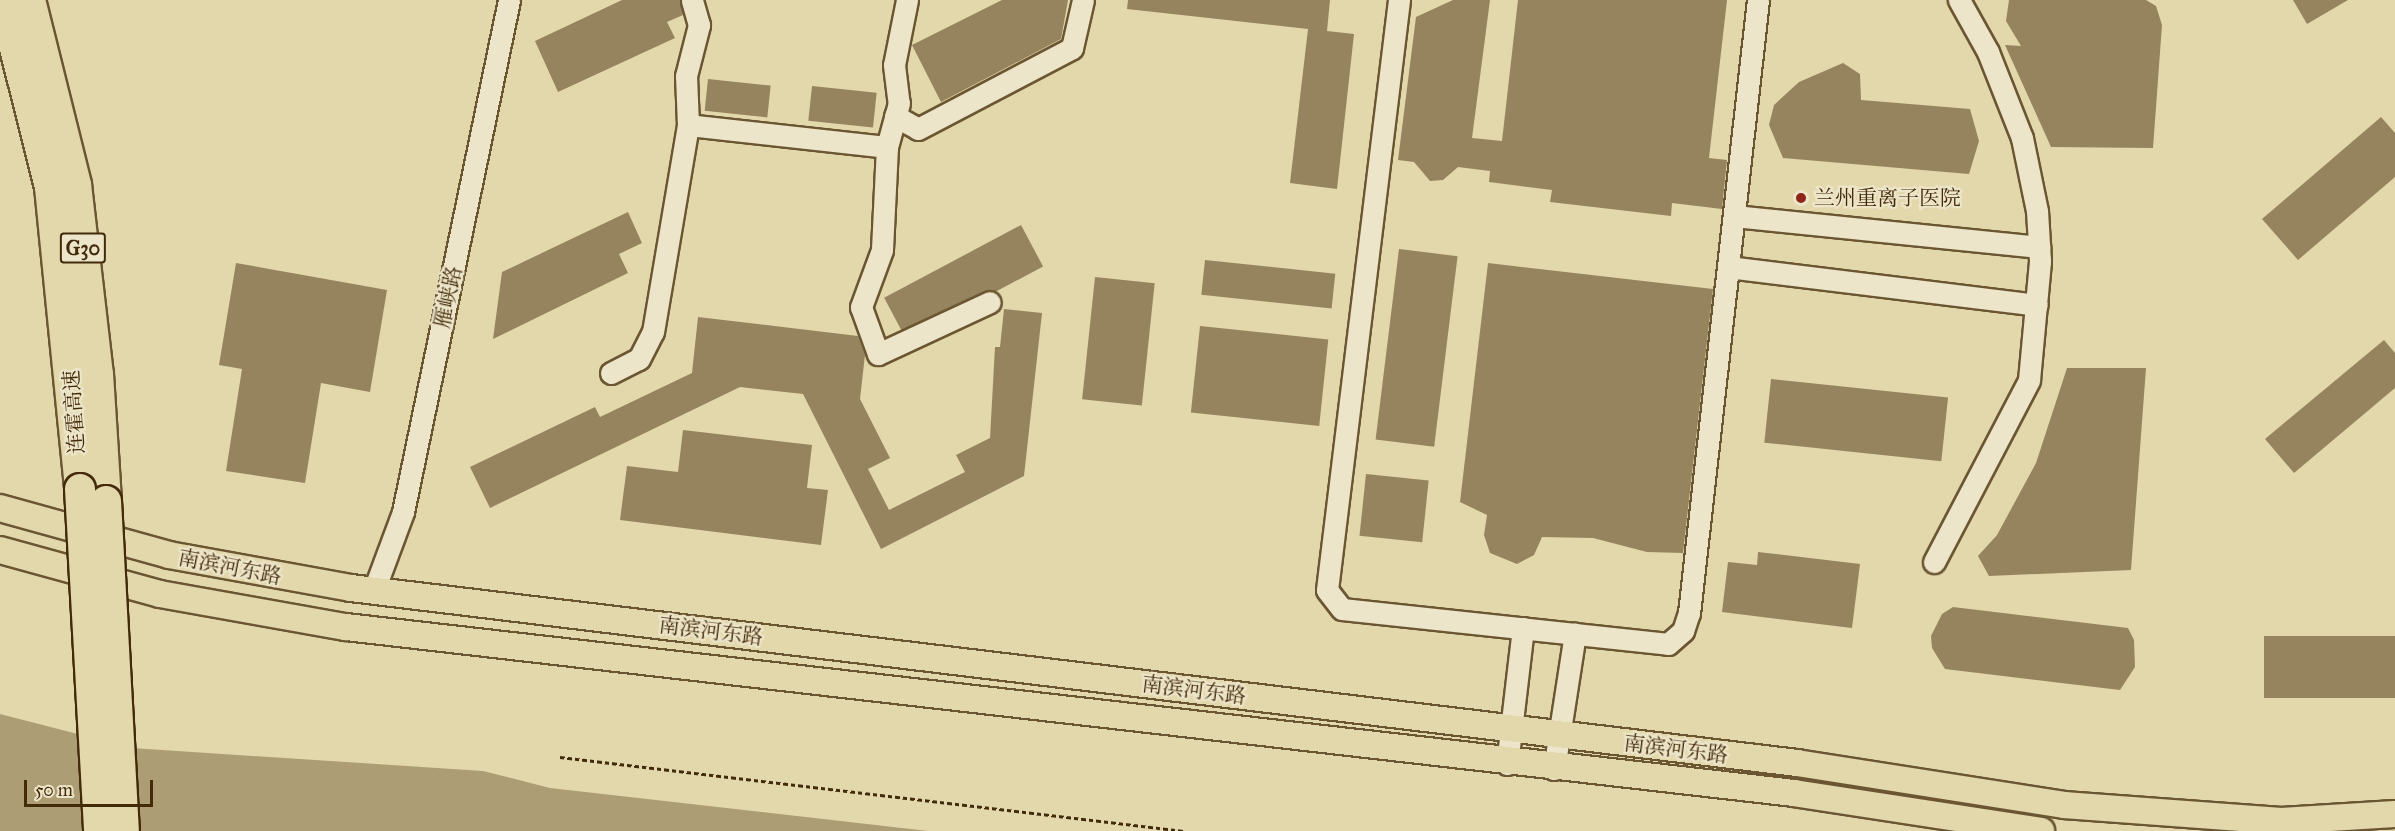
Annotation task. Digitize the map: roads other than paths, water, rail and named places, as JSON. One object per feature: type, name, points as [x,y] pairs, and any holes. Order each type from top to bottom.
[{"type":"highway","name":"连霍高速","points":[[3,0],[50,187],[93,495],[124,831]]},
{"type":"highway","name":"连霍高速","points":[[30,0],[76,185],[98,374],[93,495],[99,831]]},
{"type":"main road","name":"南滨河东路","points":[[0,508],[179,557],[374,591],[1797,764],[2064,805],[2281,820],[2395,814]]},
{"type":"main road","name":"南滨河东路","points":[[0,550],[221,607],[408,635],[1507,764],[1794,793],[2041,831]]},
{"type":"main road","points":[[408,635],[413,595]]},
{"type":"street","name":"雁峡路","points":[[374,591],[403,512],[509,0]]},
{"type":"street","points":[[611,373],[639,359],[653,332],[688,125],[686,76],[699,25],[692,0]]},
{"type":"street","points":[[907,0],[894,66],[895,116],[887,147],[882,250],[861,307],[878,354],[990,302]]},
{"type":"street","points":[[895,116],[918,129],[1072,48],[1083,0]]},
{"type":"street","points":[[1399,0],[1324,578],[1342,609],[1668,644],[1687,622],[1758,0]]},
{"type":"street","points":[[1934,562],[2029,380],[2037,305],[2039,248],[2022,138],[1988,52],[1959,0]]},
{"type":"street","points":[[688,125],[887,147]]},
{"type":"street","points":[[1734,216],[2039,248]]},
{"type":"street","points":[[1728,267],[2037,305]]},
{"type":"street","points":[[1507,764],[1523,628]]},
{"type":"street","points":[[1554,769],[1575,634]]},
{"type":"place","name":"兰州重离子医院","points":[[1801,198]]}]
